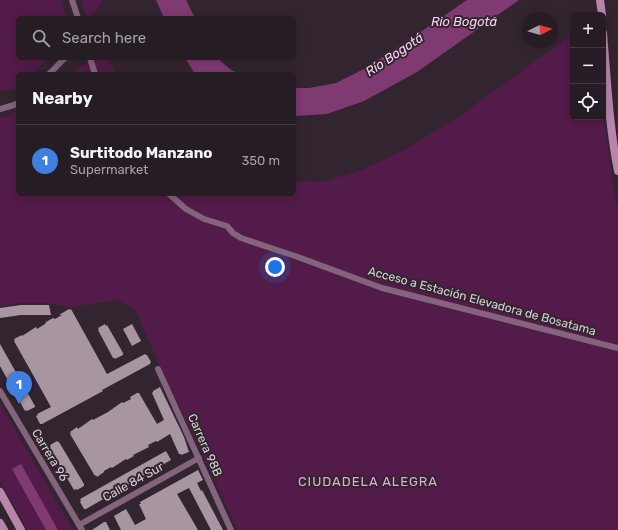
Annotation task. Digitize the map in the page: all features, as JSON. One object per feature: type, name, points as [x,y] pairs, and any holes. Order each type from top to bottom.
[{"type":"street","points":[[72,0],[77,16]]},
{"type":"street","points":[[600,0],[602,12]]},
{"type":"street","points":[[604,48],[614,152],[618,171]]},
{"type":"street","points":[[51,72],[63,60]]},
{"type":"street","points":[[91,60],[94,72]]},
{"type":"street","points":[[0,109],[16,104]]},
{"type":"street","name":"Acceso a Estación Elevadora de Bosatama","points":[[171,196],[186,209],[204,219],[227,226],[233,233],[241,238],[295,256],[358,280],[443,304],[618,348]]},
{"type":"street","name":"Carrera 98B","points":[[158,369],[231,530]]},
{"type":"street","name":"Carrera 96","points":[[0,392],[80,527]]},
{"type":"street","name":"Calle 84 Sur","points":[[80,527],[199,458]]},
{"type":"street","points":[[0,492],[21,530]]},
{"type":"street","points":[[0,523],[4,530]]},
{"type":"shaded area","points":[[0,0],[61,0],[66,16],[16,16],[16,60],[46,60],[34,72],[16,72],[16,88],[0,91]]},
{"type":"shaded area","points":[[81,0],[104,0],[91,16],[86,16]]},
{"type":"shaded area","points":[[570,36],[570,120],[604,120],[618,209],[618,530],[238,530],[158,362],[135,309],[116,300],[69,307],[50,303],[21,303],[0,306],[0,117],[10,116],[16,112],[16,196],[296,196],[296,181],[321,182],[362,170],[404,150],[458,117],[554,48],[558,48],[558,45]]},
{"type":"shaded area","points":[[90,60],[108,60],[115,72],[73,72]]},
{"type":"shaded area","points":[[0,404],[73,530],[28,530],[0,481]]},
{"type":"water","points":[[156,0],[186,0],[194,16],[163,16]]},
{"type":"water","name":"Rio Bogotá","points":[[467,0],[519,0],[417,72],[364,101],[327,114],[296,116],[296,88],[309,88],[336,83],[362,70]]},
{"type":"water","points":[[186,60],[219,60],[236,72],[194,72]]},
{"type":"water","points":[[21,464],[58,530],[46,530],[12,469]]},
{"type":"building","points":[[21,305],[49,305],[51,315],[21,315],[0,318],[0,308]]},
{"type":"building","points":[[71,309],[107,374],[145,354],[151,362],[150,364],[102,390],[103,391],[40,424],[36,416],[38,415],[37,414],[51,407],[14,339],[36,327],[37,329],[53,318],[55,319],[62,315],[59,315]]},
{"type":"building","points":[[105,324],[123,353],[123,355],[115,359],[113,358],[98,330],[98,328]]},
{"type":"building","points":[[132,324],[141,341],[132,346],[123,329]]},
{"type":"building","points":[[0,344],[35,406],[27,411],[25,411],[0,366]]},
{"type":"building","points":[[160,387],[184,437],[189,452],[181,455],[179,454],[170,434],[157,442],[156,441],[148,445],[149,447],[104,471],[97,477],[96,475],[95,476],[70,432],[77,427],[78,429],[92,419],[93,420],[108,412],[122,402],[123,403],[131,399],[130,397],[137,393],[139,393],[157,424],[164,420],[152,393]]},
{"type":"building","points":[[57,441],[84,484],[84,486],[77,490],[74,490],[49,447]]},
{"type":"building","points":[[166,451],[171,460],[84,509],[80,499]]},
{"type":"building","points":[[198,470],[203,480],[197,483],[223,530],[211,530],[189,488],[177,494],[198,530],[121,530],[114,516],[126,509],[135,525],[146,519],[139,504],[141,504],[140,502]]},
{"type":"building","points":[[106,522],[110,530],[92,530]]},
{"type":"place","name":"Surtitodo Manzano","points":[[19,404]]},
{"type":"district","name":"CIUDADELA ALEGRA","points":[[368,481]]},
{"type":"water label","name":"Río Bogotá","points":[[394,54]]}]
